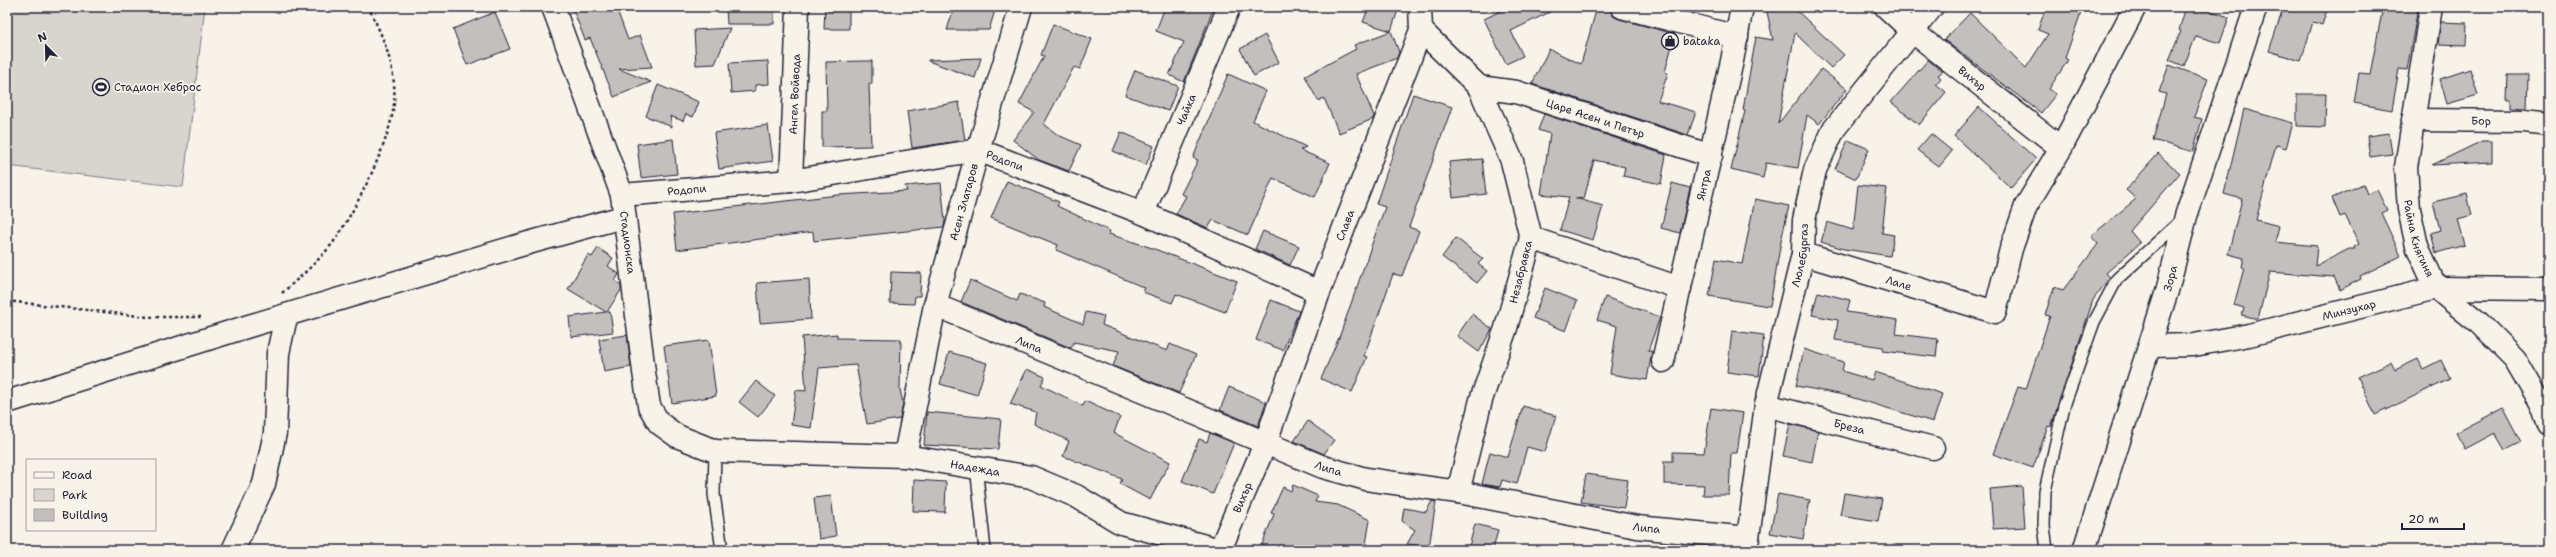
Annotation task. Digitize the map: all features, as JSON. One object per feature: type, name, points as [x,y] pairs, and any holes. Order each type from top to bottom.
[{"type":"street","name":"Стадионска","points":[[553,7],[622,195],[623,217],[649,406],[659,423],[677,436],[715,450]]},
{"type":"street","name":"Ангел Войвода","points":[[791,182],[798,7]]},
{"type":"street","name":"Асен Златаров","points":[[905,456],[935,305],[978,150],[1021,7]]},
{"type":"street","name":"Чайка","points":[[1143,213],[1229,7]]},
{"type":"street","name":"Слава","points":[[1265,444],[1319,292],[1421,30],[1420,7]]},
{"type":"street","points":[[1622,7],[1737,37]]},
{"type":"street","name":"Янтра","points":[[1663,361],[1711,156],[1737,37],[1742,7]]},
{"type":"street","name":"Вихър","points":[[1886,7],[1912,31],[2061,148]]},
{"type":"street","name":"Люлебургаз","points":[[1751,544],[1766,405],[1803,254],[1804,220],[1815,170],[1834,129],[1932,7]]},
{"type":"street","points":[[2061,148],[2135,7]]},
{"type":"street","name":"Зора","points":[[2084,550],[2150,346],[2186,216],[2256,7]]},
{"type":"street","name":"Райна Княгиня","points":[[2431,7],[2406,167],[2409,208],[2417,246],[2436,288],[2479,323],[2515,359],[2544,409],[2549,425]]},
{"type":"street","name":"Незабравка","points":[[1421,30],[1479,87],[1512,161],[1531,238],[1506,328],[1481,400],[1458,492]]},
{"type":"street","name":"Царе Асен и Петър","points":[[1479,87],[1516,92],[1711,156]]},
{"type":"street","name":"Бор","points":[[2413,120],[2524,121],[2549,124]]},
{"type":"street","name":"Лале","points":[[1803,254],[1996,312],[2011,250],[2026,206],[2061,148]]},
{"type":"street","name":"Родопи","points":[[622,195],[791,182],[978,150],[1143,213],[1319,292]]},
{"type":"street","points":[[7,402],[521,245],[623,217]]},
{"type":"street","points":[[1531,238],[1680,288]]},
{"type":"street","name":"Минзухар","points":[[2150,346],[2194,345],[2249,335],[2436,288],[2549,289]]},
{"type":"street","name":"Липа","points":[[935,305],[1323,467],[1366,479],[1458,492],[1638,528],[1751,544]]},
{"type":"street","points":[[233,550],[264,484],[275,433],[278,353],[286,317]]},
{"type":"street","name":"Бреза","points":[[1766,405],[1933,448]]},
{"type":"street","name":"Вихър","points":[[1220,550],[1265,444]]},
{"type":"street","name":"Надежда","points":[[715,450],[905,456],[956,465],[976,466],[1031,477],[1076,496],[1121,523],[1220,550]]},
{"type":"lane","points":[[2047,550],[2044,526],[2045,491],[2064,406],[2094,322],[2117,279],[2186,216]]},
{"type":"lane","points":[[715,450],[714,494],[722,550]]},
{"type":"lane","points":[[976,466],[985,550]]},
{"type":"path","points":[[276,296],[282,293],[312,267],[338,234],[362,190],[386,137],[394,102],[390,63],[379,28],[368,7]]},
{"type":"path","points":[[7,301],[148,317],[206,316]]},
{"type":"green space","name":"Стадион Хеброс","points":[[7,7],[205,7],[183,187],[7,166]]},
{"type":"building","points":[[572,7],[616,7],[628,40],[640,35],[652,67],[619,69],[651,82],[614,97],[590,38],[585,40]]},
{"type":"building","points":[[726,7],[774,7],[774,24],[727,24]]},
{"type":"building","points":[[825,7],[849,7],[849,29],[824,29]]},
{"type":"building","points":[[954,7],[996,7],[989,30],[947,30]]},
{"type":"building","points":[[1165,7],[1214,7],[1184,82],[1169,75],[1184,42],[1156,31]]},
{"type":"building","points":[[1369,7],[1399,7],[1391,31],[1363,22]]},
{"type":"building","points":[[1509,7],[1560,7],[1511,31],[1523,56],[1506,64],[1484,19]]},
{"type":"building","points":[[1597,7],[1610,7],[1613,16],[1619,19],[1675,34],[1665,72],[1668,73],[1658,101],[1696,112],[1688,135],[1532,84],[1549,49],[1581,64]]},
{"type":"building","points":[[1766,7],[1793,7],[1844,55],[1831,68],[1795,33],[1778,124],[1821,69],[1847,89],[1819,124],[1807,115],[1798,168],[1766,163],[1763,178],[1731,170],[1745,111],[1743,110],[1756,37],[1773,40]]},
{"type":"building","points":[[2046,7],[2083,7],[2065,58],[2068,60],[2049,89],[2056,94],[2041,113],[1944,40],[1970,13],[2026,68],[2048,34],[2038,30]]},
{"type":"building","points":[[2186,7],[2199,7],[2229,17],[2220,43],[2196,36],[2184,66],[2169,60],[2181,31],[2179,30]]},
{"type":"building","points":[[2277,7],[2328,7],[2322,25],[2313,22],[2301,61],[2269,51],[2282,12],[2277,11]]},
{"type":"building","points":[[2383,7],[2418,7],[2407,70],[2399,69],[2392,110],[2354,103],[2359,73],[2370,74]]},
{"type":"building","points":[[495,12],[510,49],[467,65],[453,29]]},
{"type":"building","points":[[2441,22],[2467,23],[2466,45],[2438,44]]},
{"type":"building","points":[[1053,24],[1092,39],[1080,69],[1074,67],[1044,124],[1058,135],[1081,145],[1069,171],[1039,160],[1013,140],[1034,112],[1019,104],[1044,56],[1041,55]]},
{"type":"building","points":[[730,28],[715,64],[696,65],[694,30]]},
{"type":"building","points":[[1391,31],[1399,52],[1397,58],[1356,74],[1374,116],[1373,119],[1339,133],[1324,98],[1318,101],[1305,76],[1356,49],[1354,45]]},
{"type":"building","points":[[1265,35],[1279,62],[1254,76],[1240,49]]},
{"type":"building","points":[[981,58],[975,78],[928,61],[928,60]]},
{"type":"building","points":[[1928,60],[1943,71],[1938,75],[1941,78],[1936,84],[1946,92],[1919,125],[1891,102]]},
{"type":"building","points":[[768,61],[769,84],[755,85],[755,91],[731,93],[729,63]]},
{"type":"building","points":[[872,61],[872,84],[869,84],[871,146],[822,147],[822,111],[827,111],[826,62]]},
{"type":"building","points":[[2169,65],[2208,79],[2194,117],[2202,119],[2193,152],[2153,140],[2166,94],[2159,92]]},
{"type":"building","points":[[2470,69],[2478,95],[2447,104],[2440,79]]},
{"type":"building","points":[[1135,70],[1178,86],[1168,111],[1125,95]]},
{"type":"building","points":[[1228,74],[1266,91],[1253,121],[1306,147],[1300,150],[1330,163],[1315,197],[1273,178],[1248,235],[1213,220],[1208,228],[1176,214],[1186,196],[1181,194],[1198,160],[1193,158]]},
{"type":"building","points":[[2508,75],[2528,75],[2527,108],[2511,107],[2511,99],[2507,99]]},
{"type":"building","points":[[658,85],[699,102],[693,117],[686,114],[683,121],[670,116],[672,127],[646,116]]},
{"type":"building","points":[[1413,94],[1452,107],[1409,227],[1419,231],[1402,276],[1393,274],[1364,356],[1367,357],[1352,392],[1321,379],[1340,335],[1385,207],[1376,204]]},
{"type":"building","points":[[2297,94],[2326,94],[2325,127],[2297,126]]},
{"type":"building","points":[[959,102],[965,140],[912,148],[907,111]]},
{"type":"building","points":[[1979,107],[2036,159],[2011,188],[1954,136]]},
{"type":"building","points":[[2244,109],[2293,123],[2286,148],[2276,145],[2256,220],[2279,226],[2275,242],[2317,246],[2315,266],[2349,249],[2355,249],[2354,247],[2359,244],[2345,215],[2340,217],[2332,198],[2363,184],[2367,194],[2377,190],[2387,210],[2381,213],[2401,256],[2360,276],[2361,279],[2340,290],[2334,277],[2270,272],[2258,319],[2242,315],[2244,308],[2234,305],[2244,268],[2242,267],[2244,258],[2228,254],[2242,199],[2224,194]]},
{"type":"building","points":[[1544,114],[1666,155],[1661,184],[1623,176],[1625,167],[1594,160],[1584,199],[1575,198],[1603,206],[1593,240],[1560,230],[1569,197],[1541,194],[1550,134],[1538,130]]},
{"type":"building","points":[[768,125],[773,161],[719,169],[714,133]]},
{"type":"building","points":[[1121,132],[1154,146],[1146,165],[1113,151]]},
{"type":"building","points":[[2389,133],[2392,154],[2370,157],[2367,136]]},
{"type":"building","points":[[1931,134],[1952,151],[1939,167],[1917,150]]},
{"type":"building","points":[[673,139],[677,174],[641,178],[637,144]]},
{"type":"building","points":[[1848,140],[1869,149],[1856,179],[1835,169]]},
{"type":"building","points":[[2482,141],[2492,141],[2492,162],[2432,165]]},
{"type":"building","points":[[2158,154],[2180,173],[2130,231],[2140,243],[2106,273],[2110,277],[2093,300],[2051,427],[2048,426],[2033,468],[1993,454],[2018,387],[2026,389],[2050,316],[2045,315],[2054,287],[2063,290],[2098,244],[2091,236],[2136,199],[2126,190]]},
{"type":"building","points":[[1482,159],[1486,194],[1453,198],[1449,162]]},
{"type":"building","points":[[1007,181],[1059,202],[1057,206],[1110,231],[1109,234],[1152,248],[1237,281],[1225,312],[1176,294],[1172,303],[1143,292],[1145,288],[1056,250],[1058,245],[991,218]]},
{"type":"building","points":[[941,183],[945,221],[944,227],[814,241],[813,232],[677,250],[673,214],[838,195],[907,191],[905,186]]},
{"type":"building","points":[[1672,183],[1690,188],[1680,233],[1661,228]]},
{"type":"building","points":[[1858,185],[1887,188],[1882,233],[1894,235],[1890,256],[1844,249],[1821,242],[1827,222],[1853,230]]},
{"type":"building","points":[[2467,194],[2472,215],[2458,219],[2465,245],[2436,253],[2431,233],[2440,230],[2433,202]]},
{"type":"building","points":[[1755,199],[1789,206],[1781,241],[1770,306],[1709,296],[1716,259],[1742,264]]},
{"type":"building","points":[[1263,231],[1299,246],[1290,265],[1255,249]]},
{"type":"building","points":[[1456,238],[1483,259],[1478,264],[1487,271],[1477,283],[1442,257]]},
{"type":"building","points":[[598,248],[613,258],[608,266],[619,274],[615,281],[621,285],[621,290],[607,312],[610,312],[613,332],[571,337],[569,317],[606,312],[568,289],[588,255],[592,257]]},
{"type":"building","points":[[891,272],[921,273],[920,296],[915,296],[914,304],[890,303]]},
{"type":"building","points":[[809,279],[811,319],[760,323],[757,283]]},
{"type":"building","points":[[970,280],[1017,301],[1020,294],[1045,303],[1044,307],[1083,324],[1086,312],[1104,316],[1102,325],[1167,351],[1170,344],[1196,355],[1179,393],[1113,366],[1119,351],[1074,342],[1071,348],[961,302]]},
{"type":"building","points":[[1545,288],[1577,301],[1566,331],[1533,318]]},
{"type":"building","points":[[1818,292],[1850,300],[1847,312],[1898,320],[1896,334],[1938,339],[1936,357],[1882,351],[1883,347],[1835,340],[1838,320],[1812,315]]},
{"type":"building","points":[[1605,297],[1660,317],[1648,351],[1652,351],[1647,380],[1610,374],[1617,326],[1597,320]]},
{"type":"building","points":[[1271,300],[1299,311],[1283,350],[1256,340]]},
{"type":"building","points":[[1472,314],[1492,329],[1479,352],[1457,336]]},
{"type":"building","points":[[1732,331],[1764,335],[1759,376],[1727,372]]},
{"type":"building","points":[[837,334],[837,338],[901,339],[900,389],[903,404],[900,419],[867,424],[856,365],[819,368],[811,428],[791,425],[796,390],[806,391],[802,337]]},
{"type":"building","points":[[627,335],[631,367],[604,372],[599,339]]},
{"type":"building","points":[[709,340],[716,396],[672,403],[664,346]]},
{"type":"building","points":[[1804,349],[1844,362],[1842,371],[1872,380],[1875,372],[1942,394],[1933,422],[1844,395],[1796,386]]},
{"type":"building","points":[[949,352],[987,363],[977,395],[940,384]]},
{"type":"building","points":[[2418,359],[2423,369],[2441,360],[2450,379],[2375,415],[2358,377],[2391,362],[2395,370]]},
{"type":"building","points":[[1027,369],[1045,377],[1041,385],[1083,406],[1085,401],[1120,417],[1114,433],[1170,462],[1150,500],[1120,484],[1122,479],[1063,456],[1069,441],[1034,424],[1036,412],[1010,404]]},
{"type":"building","points":[[756,381],[775,396],[758,417],[739,402]]},
{"type":"building","points":[[1229,387],[1266,402],[1258,426],[1220,410]]},
{"type":"building","points":[[1523,406],[1556,416],[1545,452],[1527,447],[1517,484],[1502,480],[1500,487],[1482,484],[1490,452],[1508,457]]},
{"type":"building","points":[[1711,408],[1743,413],[1737,453],[1731,453],[1729,495],[1703,495],[1704,485],[1664,484],[1664,461],[1673,461],[1673,452],[1704,453]]},
{"type":"building","points":[[2503,408],[2521,442],[2505,450],[2495,433],[2465,449],[2456,433]]},
{"type":"building","points":[[927,412],[1001,419],[998,449],[924,445]]},
{"type":"building","points":[[1308,421],[1334,440],[1324,454],[1294,441]]},
{"type":"building","points":[[1790,424],[1818,431],[1812,462],[1783,456]]},
{"type":"building","points":[[1210,433],[1234,443],[1213,494],[1182,481],[1199,439],[1207,442]]},
{"type":"building","points":[[1586,474],[1628,480],[1624,508],[1581,502]]},
{"type":"building","points":[[914,480],[946,482],[945,512],[913,511]]},
{"type":"building","points":[[1293,485],[1318,496],[1315,502],[1338,505],[1370,520],[1365,550],[1260,550],[1274,514],[1271,513],[1283,487],[1291,491]]},
{"type":"building","points":[[2022,486],[2025,527],[1993,529],[1990,489]]},
{"type":"building","points":[[1844,493],[1882,499],[1878,521],[1840,515]]},
{"type":"building","points":[[1778,494],[1810,500],[1803,539],[1770,533]]},
{"type":"building","points":[[831,496],[836,536],[819,539],[814,498]]},
{"type":"building","points":[[1432,501],[1436,502],[1429,547],[1407,544],[1415,530],[1402,521],[1404,508],[1426,512]]},
{"type":"building","points":[[1475,524],[1498,530],[1493,550],[1468,550]]},
{"type":"place","name":"bataka","points":[[1670,41]]},
{"type":"place","name":"Стадион Хеброс","points":[[101,87]]}]
